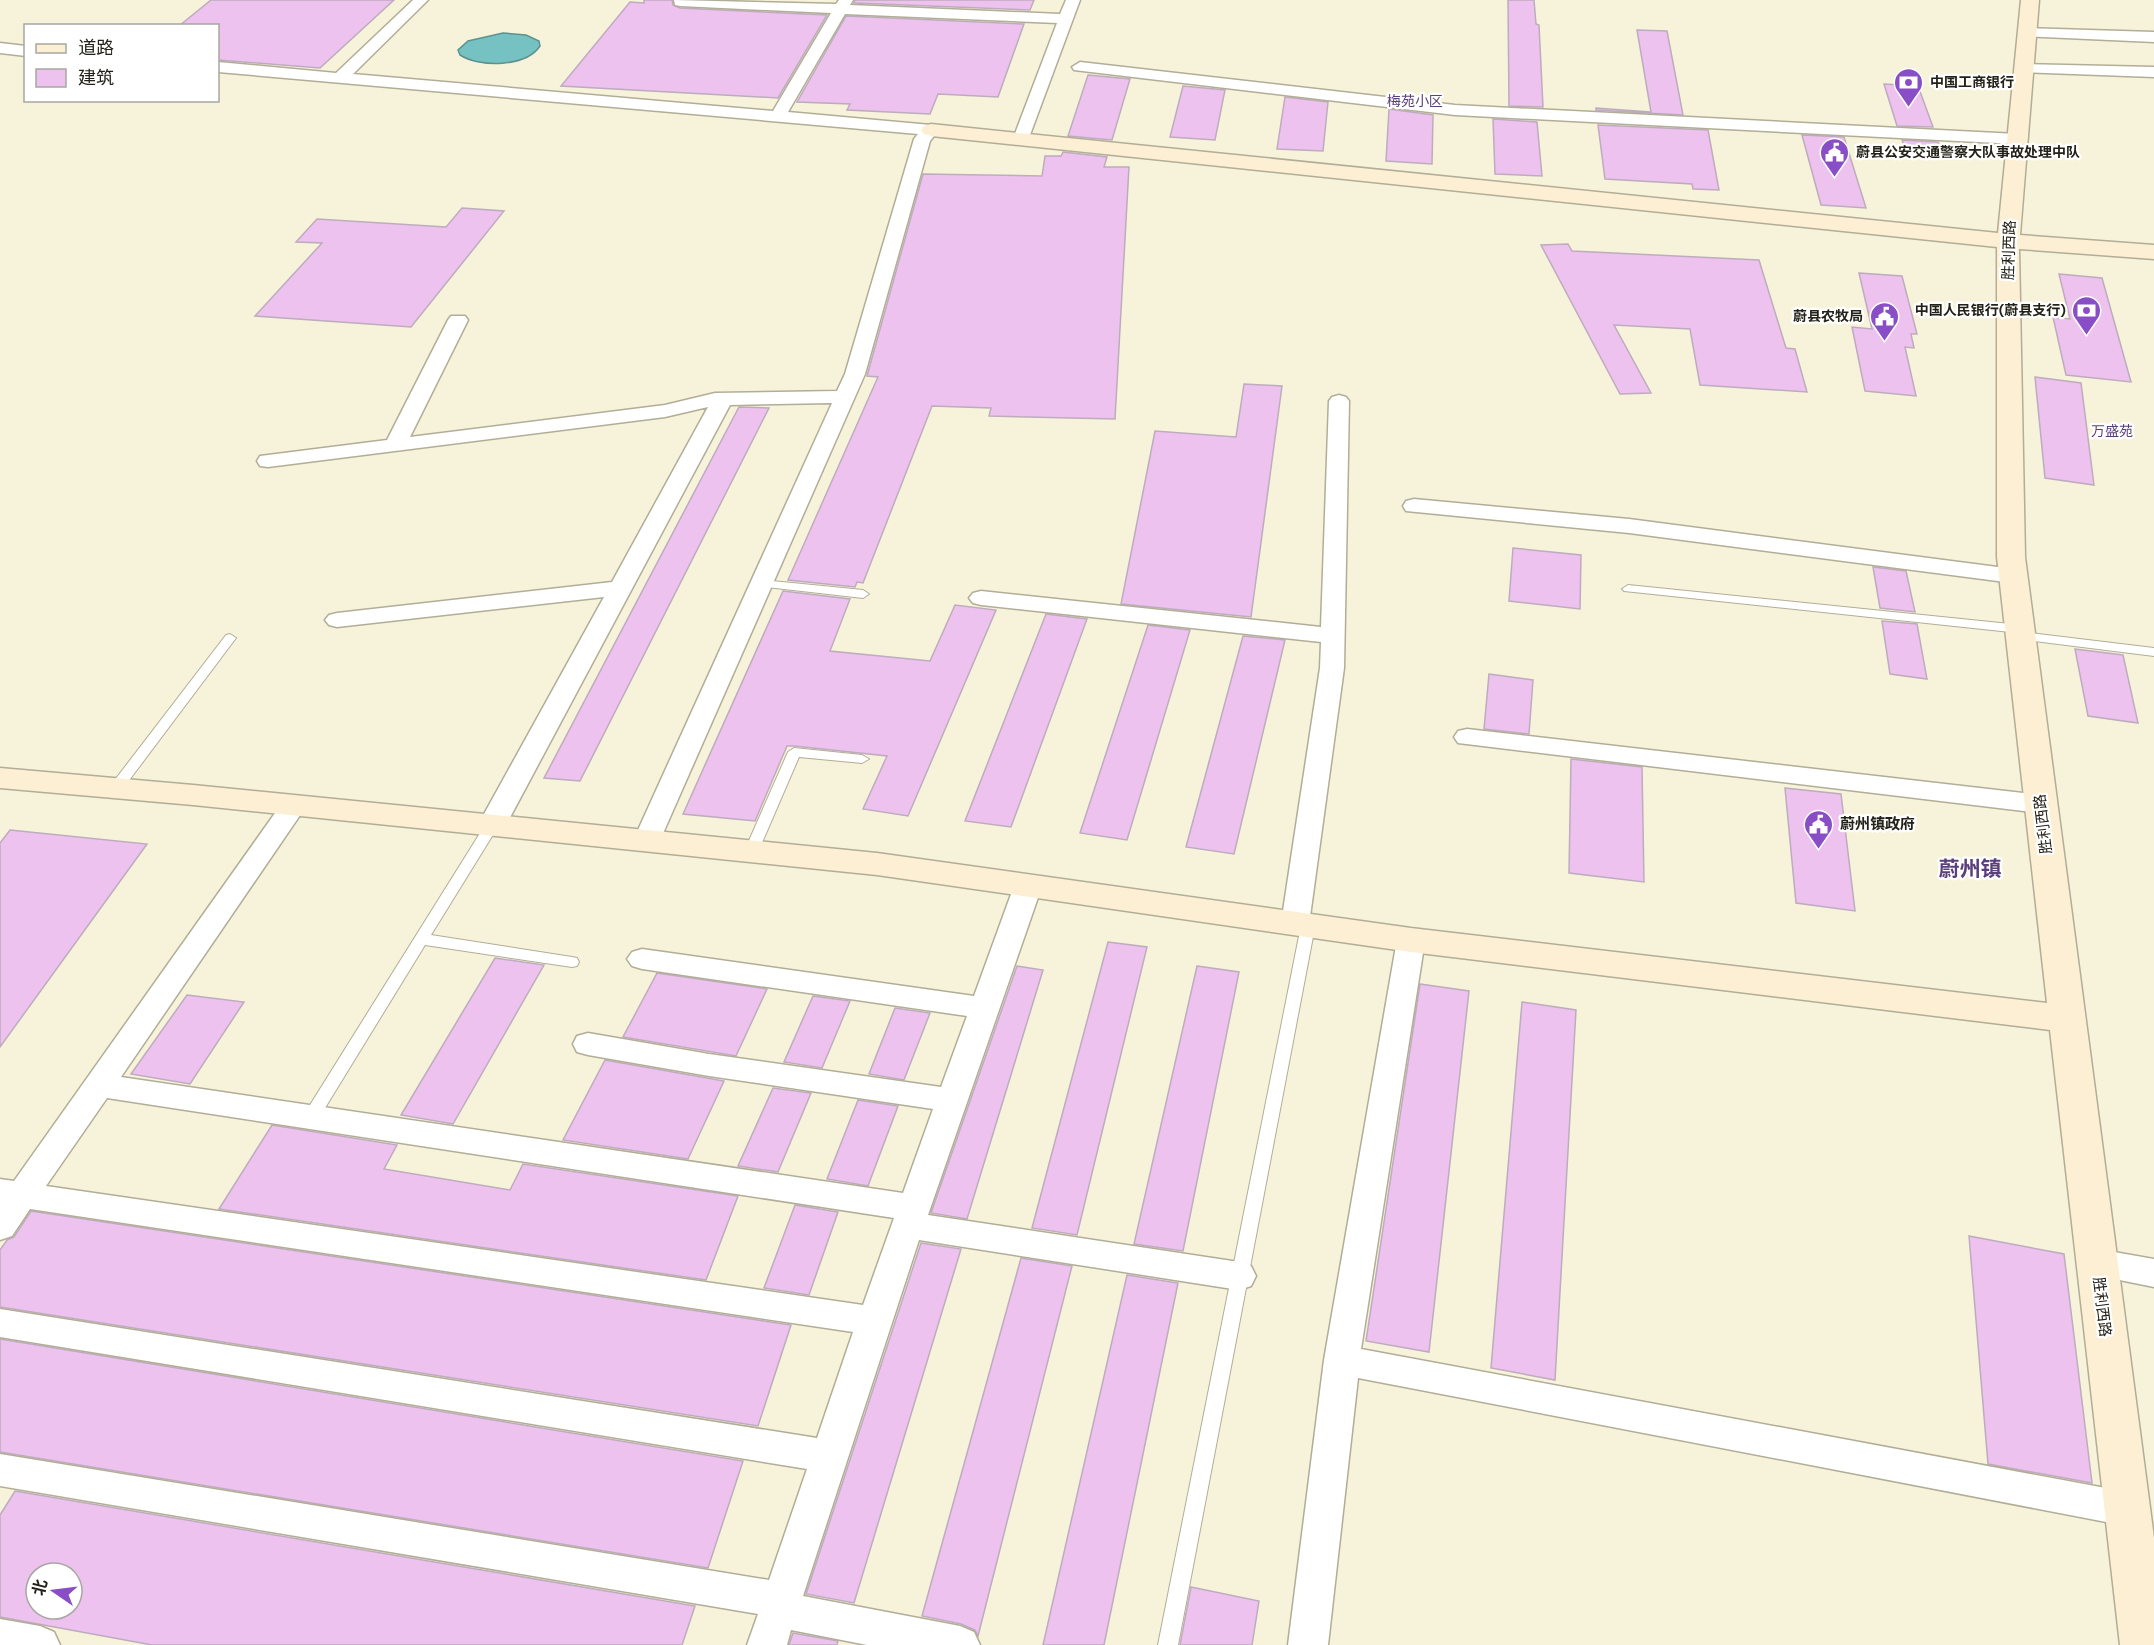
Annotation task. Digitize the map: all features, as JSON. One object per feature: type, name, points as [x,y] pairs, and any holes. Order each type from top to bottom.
[{"type":"street","points":[[340,78],[421,0]]},
{"type":"street","points":[[1021,139],[1074,0]]},
{"type":"street","name":"胜利西路","points":[[2030,0],[2008,241],[2013,576],[2144,1645]]},
{"type":"street","points":[[680,2],[843,5],[1067,19]]},
{"type":"street","points":[[778,116],[843,5]]},
{"type":"street","points":[[2027,33],[2154,37]]},
{"type":"street","points":[[0,48],[24,51]]},
{"type":"street","points":[[1080,67],[1455,110],[2017,139]]},
{"type":"street","points":[[219,68],[932,130],[2008,241],[2154,252]]},
{"type":"street","points":[[2023,69],[2154,72]]},
{"type":"street","points":[[647,841],[855,374],[922,139],[932,130]]},
{"type":"street","points":[[395,445],[458,320]]},
{"type":"street","points":[[268,461],[665,411],[723,399],[845,397]]},
{"type":"street","points":[[492,825],[723,399]]},
{"type":"street","points":[[1301,925],[1332,668],[1339,401]]},
{"type":"street","points":[[1414,506],[1629,526],[2013,576]]},
{"type":"street","points":[[337,620],[620,588]]},
{"type":"street","points":[[981,598],[1333,636]]},
{"type":"street","points":[[1467,737],[2041,804]]},
{"type":"street","points":[[0,778],[294,805],[877,864],[1411,940],[2067,1019]]},
{"type":"street","points":[[0,1227],[11,1193],[99,1085],[294,805]]},
{"type":"street","points":[[767,1645],[874,1321],[1028,886]]},
{"type":"street","points":[[1308,1645],[1342,1360],[1411,940]]},
{"type":"street","points":[[642,959],[985,1008]]},
{"type":"street","points":[[588,1044],[709,1065],[952,1100]]},
{"type":"street","points":[[99,1085],[311,1117],[911,1216],[1239,1276]]},
{"type":"street","points":[[11,1193],[874,1321]]},
{"type":"street","points":[[2097,1263],[2154,1273]]},
{"type":"street","points":[[0,1323],[829,1456]]},
{"type":"street","points":[[1342,1360],[2127,1509]]},
{"type":"street","points":[[0,1470],[780,1605],[960,1645]]},
{"type":"street","points":[[0,1638],[40,1645]]},
{"type":"lane","points":[[762,584],[863,594]]},
{"type":"lane","points":[[1628,589],[2020,632],[2154,652]]},
{"type":"lane","points":[[116,788],[230,638]]},
{"type":"lane","points":[[751,852],[794,752],[861,759]]},
{"type":"lane","points":[[311,1117],[492,825]]},
{"type":"lane","points":[[1168,1645],[1239,1276],[1301,925]]},
{"type":"lane","points":[[421,939],[572,962]]},
{"type":"water","points":[[503,33],[526,35],[539,41],[540,46],[533,53],[514,62],[479,62],[460,55],[458,50],[468,41]]},
{"type":"building","points":[[211,0],[394,0],[320,68],[219,60],[219,24],[181,24]]},
{"type":"building","points":[[644,0],[672,0],[673,5],[680,8],[827,15],[778,98],[561,86],[630,2],[644,3]]},
{"type":"building","points":[[855,0],[1034,0],[1030,10],[854,3]]},
{"type":"building","points":[[1508,0],[1534,0],[1536,24],[1539,25],[1543,107],[1509,106]]},
{"type":"building","points":[[846,16],[1024,24],[998,97],[938,94],[930,114],[847,110],[850,104],[797,102]]},
{"type":"building","points":[[1637,30],[1667,31],[1683,115],[1596,110],[1596,108],[1651,112]]},
{"type":"building","points":[[1088,75],[1130,79],[1112,140],[1068,136]]},
{"type":"building","name":"中国工商银行","points":[[1884,84],[1918,86],[1933,127],[1897,126]]},
{"type":"building","points":[[1183,86],[1225,90],[1215,140],[1170,137]]},
{"type":"building","points":[[1285,97],[1328,102],[1323,151],[1277,149]]},
{"type":"building","points":[[1389,109],[1433,115],[1432,164],[1386,161]]},
{"type":"building","points":[[1493,119],[1537,122],[1542,176],[1495,174]]},
{"type":"building","points":[[1598,125],[1708,130],[1719,190],[1693,189],[1692,184],[1605,179]]},
{"type":"building","name":"蔚县公安交通警察大队事故处理中队","points":[[1802,135],[1844,137],[1866,208],[1821,205]]},
{"type":"building","points":[[1902,140],[1938,142],[1942,151],[1905,148]]},
{"type":"building","points":[[1063,152],[1107,157],[1104,167],[1129,167],[1115,419],[989,416],[991,408],[932,406],[863,583],[857,582],[855,587],[788,580],[878,377],[867,376],[923,174],[1042,176],[1045,156],[1061,156]]},
{"type":"building","points":[[462,208],[504,211],[411,327],[255,316],[322,243],[296,242],[317,219],[446,227]]},
{"type":"building","points":[[1568,244],[1572,251],[1759,260],[1786,348],[1795,349],[1807,392],[1700,385],[1690,329],[1614,325],[1651,393],[1620,394],[1541,245]]},
{"type":"building","name":"蔚县农牧局","points":[[1859,273],[1902,276],[1917,334],[1911,334],[1914,348],[1905,347],[1916,396],[1865,391],[1852,327],[1872,329]]},
{"type":"building","name":"中国人民银行(蔚县支行)","points":[[2059,274],[2102,278],[2131,382],[2066,375],[2053,317],[2070,319]]},
{"type":"building","points":[[2035,377],[2081,383],[2094,485],[2045,478]]},
{"type":"building","points":[[1244,384],[1282,386],[1251,617],[1121,604],[1155,431],[1236,437]]},
{"type":"building","points":[[739,407],[769,408],[580,781],[544,778]]},
{"type":"building","points":[[1513,548],[1581,555],[1580,609],[1509,601]]},
{"type":"building","points":[[1873,567],[1906,571],[1915,612],[1880,608]]},
{"type":"building","points":[[783,591],[850,599],[830,651],[930,661],[955,605],[996,610],[908,816],[863,809],[887,756],[794,746],[787,746],[755,821],[683,814]]},
{"type":"building","points":[[1046,614],[1087,619],[1011,827],[965,821]]},
{"type":"building","points":[[1882,621],[1917,624],[1927,679],[1890,674]]},
{"type":"building","points":[[1148,625],[1190,630],[1127,840],[1080,833]]},
{"type":"building","points":[[1243,636],[1285,640],[1234,854],[1186,847]]},
{"type":"building","points":[[2075,649],[2123,655],[2138,723],[2088,716]]},
{"type":"building","points":[[1489,674],[1533,680],[1529,734],[1484,729]]},
{"type":"building","points":[[1571,759],[1642,767],[1644,882],[1569,873]]},
{"type":"building","name":"蔚州镇政府","points":[[1785,788],[1841,794],[1855,911],[1796,903]]},
{"type":"building","points":[[10,830],[147,844],[0,1047],[0,843]]},
{"type":"building","points":[[1108,942],[1147,947],[1077,1235],[1032,1228]]},
{"type":"building","points":[[495,958],[544,965],[453,1124],[401,1115]]},
{"type":"building","points":[[1017,966],[1043,970],[967,1219],[931,1213]]},
{"type":"building","points":[[1197,966],[1239,972],[1183,1251],[1134,1244]]},
{"type":"building","points":[[657,973],[767,989],[736,1056],[623,1037]]},
{"type":"building","points":[[1420,984],[1469,991],[1429,1352],[1366,1341]]},
{"type":"building","points":[[187,995],[244,1002],[190,1084],[131,1074]]},
{"type":"building","points":[[813,996],[850,1001],[822,1068],[784,1062]]},
{"type":"building","points":[[1522,1002],[1576,1010],[1555,1380],[1491,1368]]},
{"type":"building","points":[[895,1008],[930,1013],[904,1080],[869,1074]]},
{"type":"building","points":[[605,1060],[724,1081],[688,1159],[563,1140]]},
{"type":"building","points":[[773,1088],[811,1093],[778,1172],[738,1166]]},
{"type":"building","points":[[858,1100],[898,1106],[868,1186],[827,1179]]},
{"type":"building","points":[[272,1125],[397,1145],[384,1169],[510,1190],[523,1164],[738,1196],[706,1280],[219,1209]]},
{"type":"building","points":[[795,1205],[838,1212],[809,1295],[764,1288]]},
{"type":"building","points":[[31,1211],[791,1325],[758,1426],[0,1307],[0,1250],[7,1240],[14,1237]]},
{"type":"building","points":[[1969,1236],[2064,1254],[2092,1483],[1988,1464]]},
{"type":"building","points":[[921,1243],[961,1249],[854,1603],[806,1594]]},
{"type":"building","points":[[1021,1258],[1072,1266],[978,1636],[975,1630],[961,1624],[922,1616]]},
{"type":"building","points":[[1127,1275],[1178,1283],[1104,1645],[1043,1645]]},
{"type":"building","points":[[0,1339],[743,1461],[708,1568],[0,1452]]},
{"type":"building","points":[[15,1491],[695,1606],[682,1645],[152,1645],[0,1617],[0,1515]]},
{"type":"building","points":[[1191,1587],[1259,1601],[1252,1645],[1180,1645]]},
{"type":"building","points":[[793,1633],[838,1641],[837,1645],[789,1645]]},
{"type":"place","name":"中国工商银行","points":[[1909,108]]},
{"type":"place","name":"蔚县公安交通警察大队事故处理中队","points":[[1835,178]]},
{"type":"place","name":"中国人民银行(蔚县支行)","points":[[2087,336]]},
{"type":"place","name":"蔚县农牧局","points":[[1884,342]]},
{"type":"place","name":"蔚州镇政府","points":[[1819,850]]},
{"type":"district","name":"梅苑小区","points":[[1415,101]]},
{"type":"district","name":"万盛苑","points":[[2112,431]]},
{"type":"district","name":"蔚州镇","points":[[1970,869]]}]
